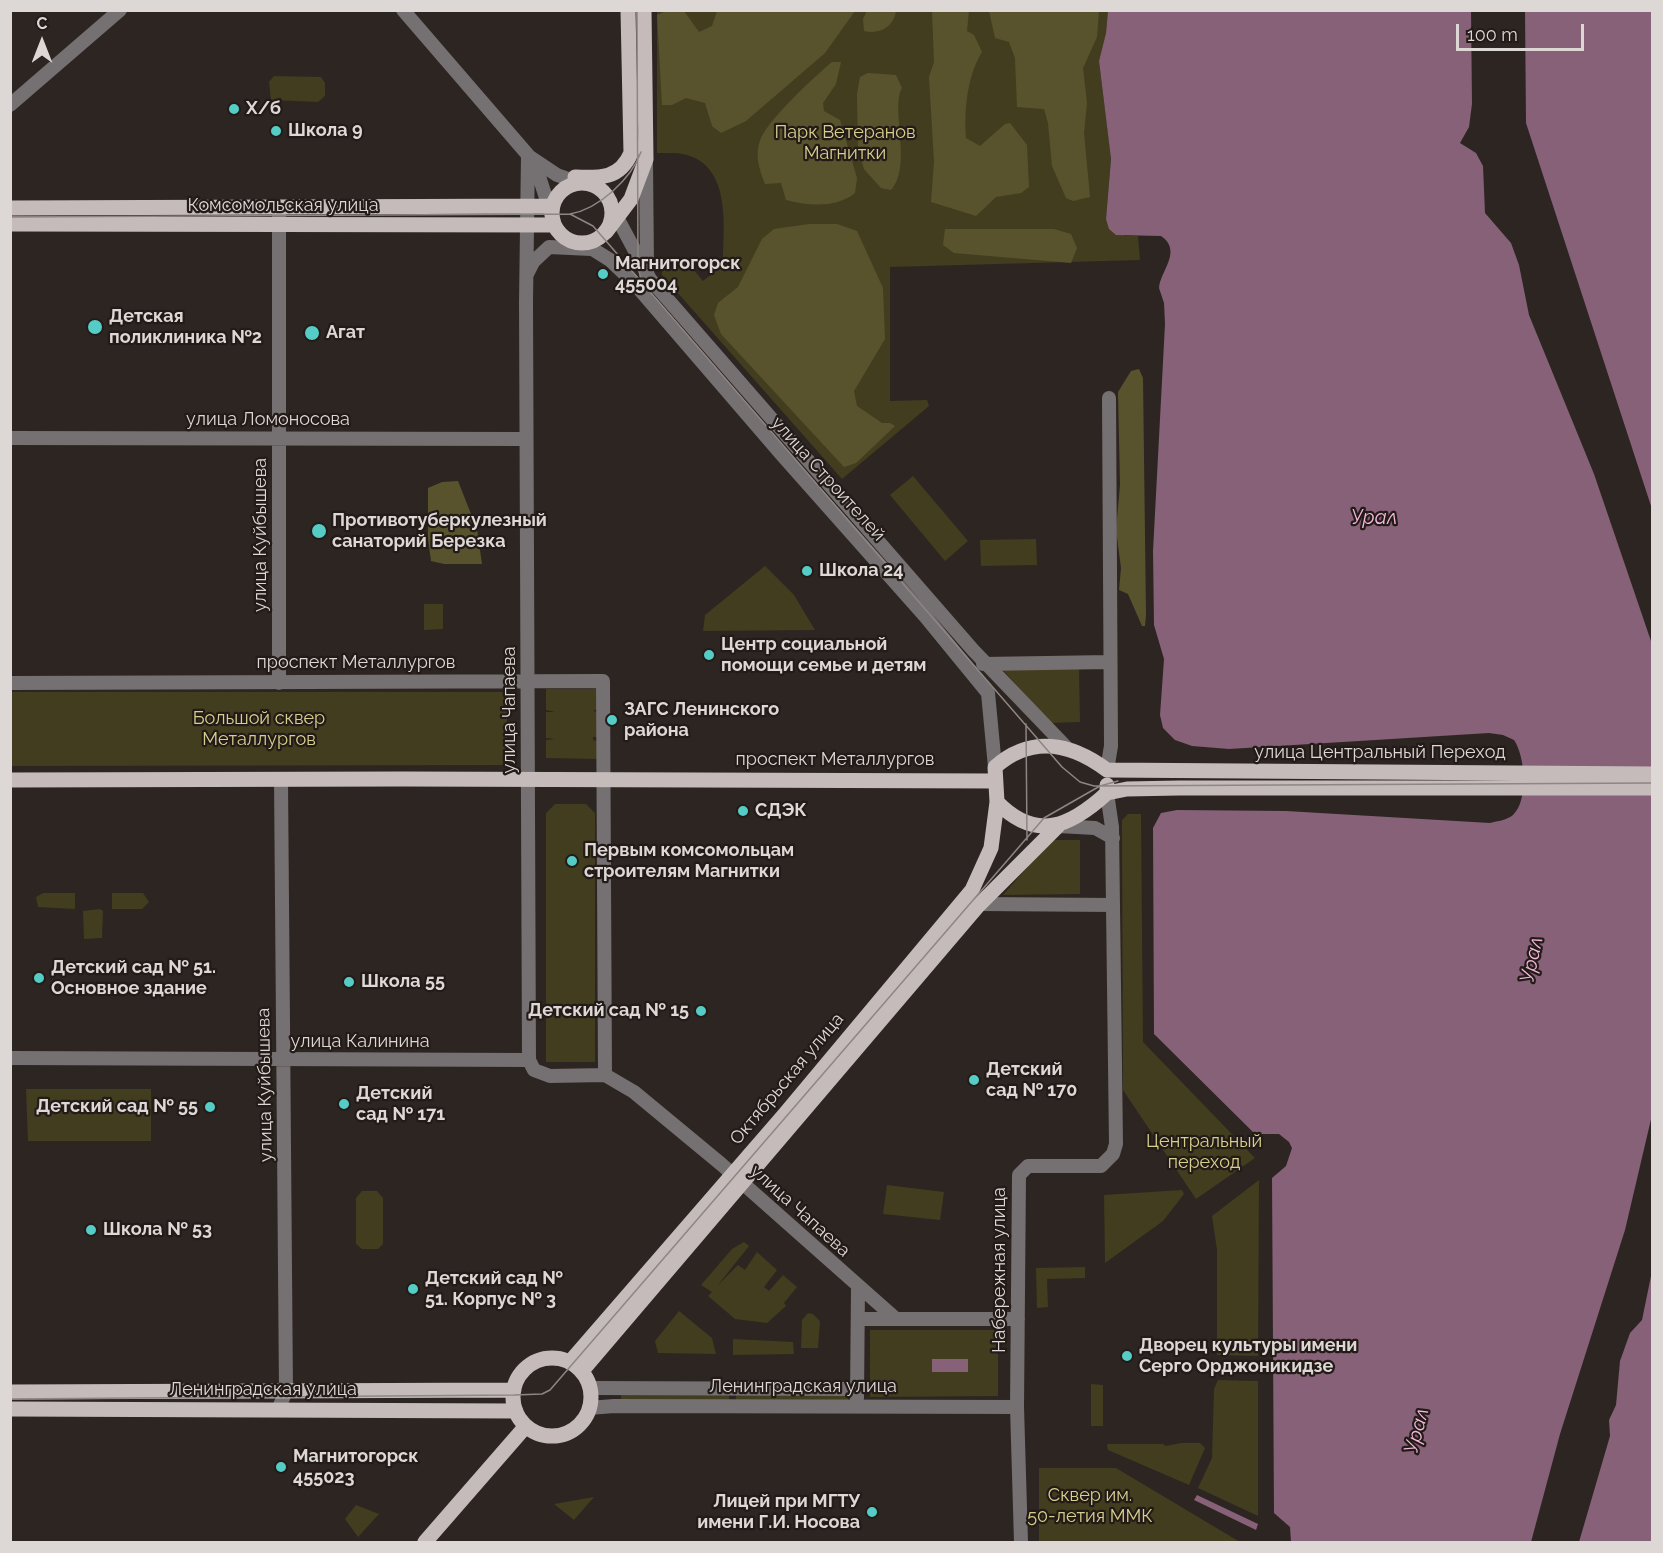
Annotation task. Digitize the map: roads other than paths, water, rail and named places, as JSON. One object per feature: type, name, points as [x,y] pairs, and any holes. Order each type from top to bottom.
[{"type":"main road","points":[[628,10],[631,153],[621,170],[610,176],[582,181],[562,190],[552,215],[561,235],[584,245],[596,240],[606,232],[615,213],[637,188],[646,159],[644,10]]},
{"type":"main road","points":[[582,181],[604,192],[615,213]]},
{"type":"main road","name":"Комсомольская улица","points":[[10,208],[526,206],[552,215]]},
{"type":"main road","name":"Комсомольская улица","points":[[10,224],[526,226],[552,215]]},
{"type":"main road","points":[[1042,746],[1067,748],[1088,756],[1107,770],[1107,793],[1088,811],[1058,826],[1024,823],[1009,814],[997,802],[994,774],[1019,750],[1042,746]]},
{"type":"main road","name":"улица Центральный Переход","points":[[1107,770],[1514,781],[1653,788]]},
{"type":"main road","name":"проспект Металлургов","points":[[10,780],[281,778],[603,780],[994,774]]},
{"type":"main road","name":"улица Центральный Переход","points":[[1107,793],[1152,788],[1514,781],[1653,774]]},
{"type":"main road","name":"Октябрьская улица","points":[[737,1179],[972,890],[991,849],[997,802]]},
{"type":"main road","name":"Октябрьская улица","points":[[576,1367],[737,1179],[980,904],[1058,826]]},
{"type":"main road","points":[[554,1358],[576,1367],[591,1388],[589,1408],[582,1423],[569,1433],[546,1436],[526,1426],[516,1411],[514,1390],[522,1372],[536,1361],[554,1358]]},
{"type":"main road","name":"Ленинградская улица","points":[[10,1392],[514,1390]]},
{"type":"main road","name":"Ленинградская улица","points":[[10,1409],[516,1411]]},
{"type":"main road","points":[[425,1542],[526,1426]]},
{"type":"street","points":[[10,105],[120,10]]},
{"type":"street","points":[[403,10],[528,155],[539,176],[552,215]]},
{"type":"street","points":[[528,155],[562,176],[582,181]]},
{"type":"street","name":"улица Чапаева","points":[[528,155],[526,439],[529,1060],[534,1070],[550,1076],[605,1076],[634,1092],[896,1319]]},
{"type":"street","points":[[646,159],[647,275]]},
{"type":"street","name":"улица Куйбышева","points":[[279,207],[279,683]]},
{"type":"street","name":"улица Строителей","points":[[615,213],[647,275],[985,662],[1067,748]]},
{"type":"street","points":[[549,247],[584,247],[584,245]]},
{"type":"street","points":[[526,276],[534,262],[549,247],[584,245]]},
{"type":"street","name":"улица Строителей","points":[[584,245],[634,282],[782,455],[926,616],[988,693],[994,774]]},
{"type":"street","points":[[1107,770],[1110,746],[1110,398]]},
{"type":"street","name":"улица Ломоносова","points":[[10,438],[526,439]]},
{"type":"street","points":[[972,674],[985,662],[1109,662]]},
{"type":"street","name":"проспект Металлургов","points":[[10,683],[603,681],[603,780]]},
{"type":"street","name":"улица Куйбышева","points":[[278,1410],[286,1391],[281,778]]},
{"type":"street","points":[[603,780],[605,1076]]},
{"type":"street","name":"Набережная улица","points":[[1021,1542],[1017,1407],[1018,1180],[1020,1172],[1034,1166],[1095,1167],[1108,1161],[1116,1148],[1113,838],[1107,793]]},
{"type":"street","points":[[1058,826],[1095,828],[1113,838]]},
{"type":"street","points":[[980,904],[1113,905]]},
{"type":"street","name":"улица Калинина","points":[[10,1058],[529,1060]]},
{"type":"street","points":[[857,1406],[858,1286]]},
{"type":"street","points":[[858,1319],[1018,1319]]},
{"type":"street","name":"Ленинградская улица","points":[[591,1388],[857,1389]]},
{"type":"street","points":[[286,1391],[299,1410]]},
{"type":"street","name":"Ленинградская улица","points":[[589,1408],[614,1406],[1017,1407]]},
{"type":"water","name":"Урал","points":[[1108,11],[1471,11],[1472,104],[1469,127],[1460,143],[1476,153],[1483,166],[1485,213],[1511,243],[1519,265],[1529,315],[1594,474],[1652,644],[1652,1115],[1625,1230],[1560,1434],[1531,1542],[1291,1542],[1290,1527],[1274,1513],[1272,1178],[1286,1166],[1292,1148],[1289,1142],[1279,1134],[1255,1134],[1154,1034],[1153,828],[1161,813],[1177,810],[1286,811],[1490,823],[1511,817],[1518,808],[1523,789],[1523,767],[1514,740],[1503,735],[1489,733],[1229,749],[1192,746],[1175,740],[1163,728],[1160,715],[1164,659],[1154,625],[1153,551],[1165,324],[1164,303],[1159,288],[1169,261],[1170,248],[1161,236],[1116,235],[1109,229],[1106,219],[1111,159],[1099,61],[1106,33]]},
{"type":"water","points":[[1525,11],[1652,11],[1652,509],[1526,123]]},
{"type":"water","points":[[1652,1271],[1652,1542],[1579,1542],[1610,1436],[1609,1420],[1616,1405],[1620,1361],[1630,1333],[1642,1320]]},
{"type":"water","points":[[932,1359],[968,1359],[968,1372],[932,1372]]},
{"type":"water","points":[[1197,1495],[1258,1524],[1256,1530],[1194,1500]]},
{"type":"tram line","points":[[637,10],[638,266],[641,280]]},
{"type":"tram line","points":[[10,217],[570,214],[592,206],[613,191],[630,172],[641,152]]},
{"type":"tram line","points":[[570,214],[593,226],[1062,767],[1080,782],[1094,786],[1652,783]]},
{"type":"tram line","points":[[1026,724],[1027,840]]},
{"type":"tram line","points":[[10,1399],[514,1395],[542,1394],[550,1390],[1044,818],[1100,786],[1118,781]]},
{"type":"place","name":"Х/б","points":[[234,109]]},
{"type":"place","name":"Школа 9","points":[[276,131]]},
{"type":"place","name":"Магнитогорск 455004","points":[[603,274]]},
{"type":"place","name":"Детская поликлиника №2","points":[[95,327]]},
{"type":"place","name":"Агат","points":[[312,333]]},
{"type":"place","name":"Противотуберкулезный санаторий Березка","points":[[319,531]]},
{"type":"place","name":"Школа 24","points":[[807,571]]},
{"type":"place","name":"Центр социальной помощи семье и детям","points":[[709,655]]},
{"type":"place","name":"ЗАГС Ленинского района","points":[[612,720]]},
{"type":"place","name":"СДЭК","points":[[743,811]]},
{"type":"place","name":"Первым комсомольцам строителям Магнитки","points":[[572,861]]},
{"type":"place","name":"Детский сад № 51. Основное здание","points":[[39,978]]},
{"type":"place","name":"Школа 55","points":[[349,982]]},
{"type":"place","name":"Детский сад № 15","points":[[701,1011]]},
{"type":"place","name":"Детский сад № 170","points":[[974,1080]]},
{"type":"place","name":"Детский сад № 171","points":[[344,1104]]},
{"type":"place","name":"Детский сад № 55","points":[[210,1107]]},
{"type":"place","name":"Школа № 53","points":[[91,1230]]},
{"type":"place","name":"Детский сад № 51. Корпус № 3","points":[[413,1289]]},
{"type":"place","name":"Дворец культуры имени Серго Орджоникидзе","points":[[1127,1356]]},
{"type":"place","name":"Магнитогорск 455023","points":[[281,1467]]},
{"type":"place","name":"Лицей при МГТУ имени Г.И. Носова","points":[[872,1512]]},
{"type":"park label","name":"Парк Ветеранов Магнитки","points":[[845,143]]},
{"type":"park label","name":"Большой сквер Металлургов","points":[[259,729]]},
{"type":"park label","name":"Центральный переход","points":[[1204,1152]]},
{"type":"park label","name":"Сквер им. 50-летия ММК","points":[[1090,1506]]}]
